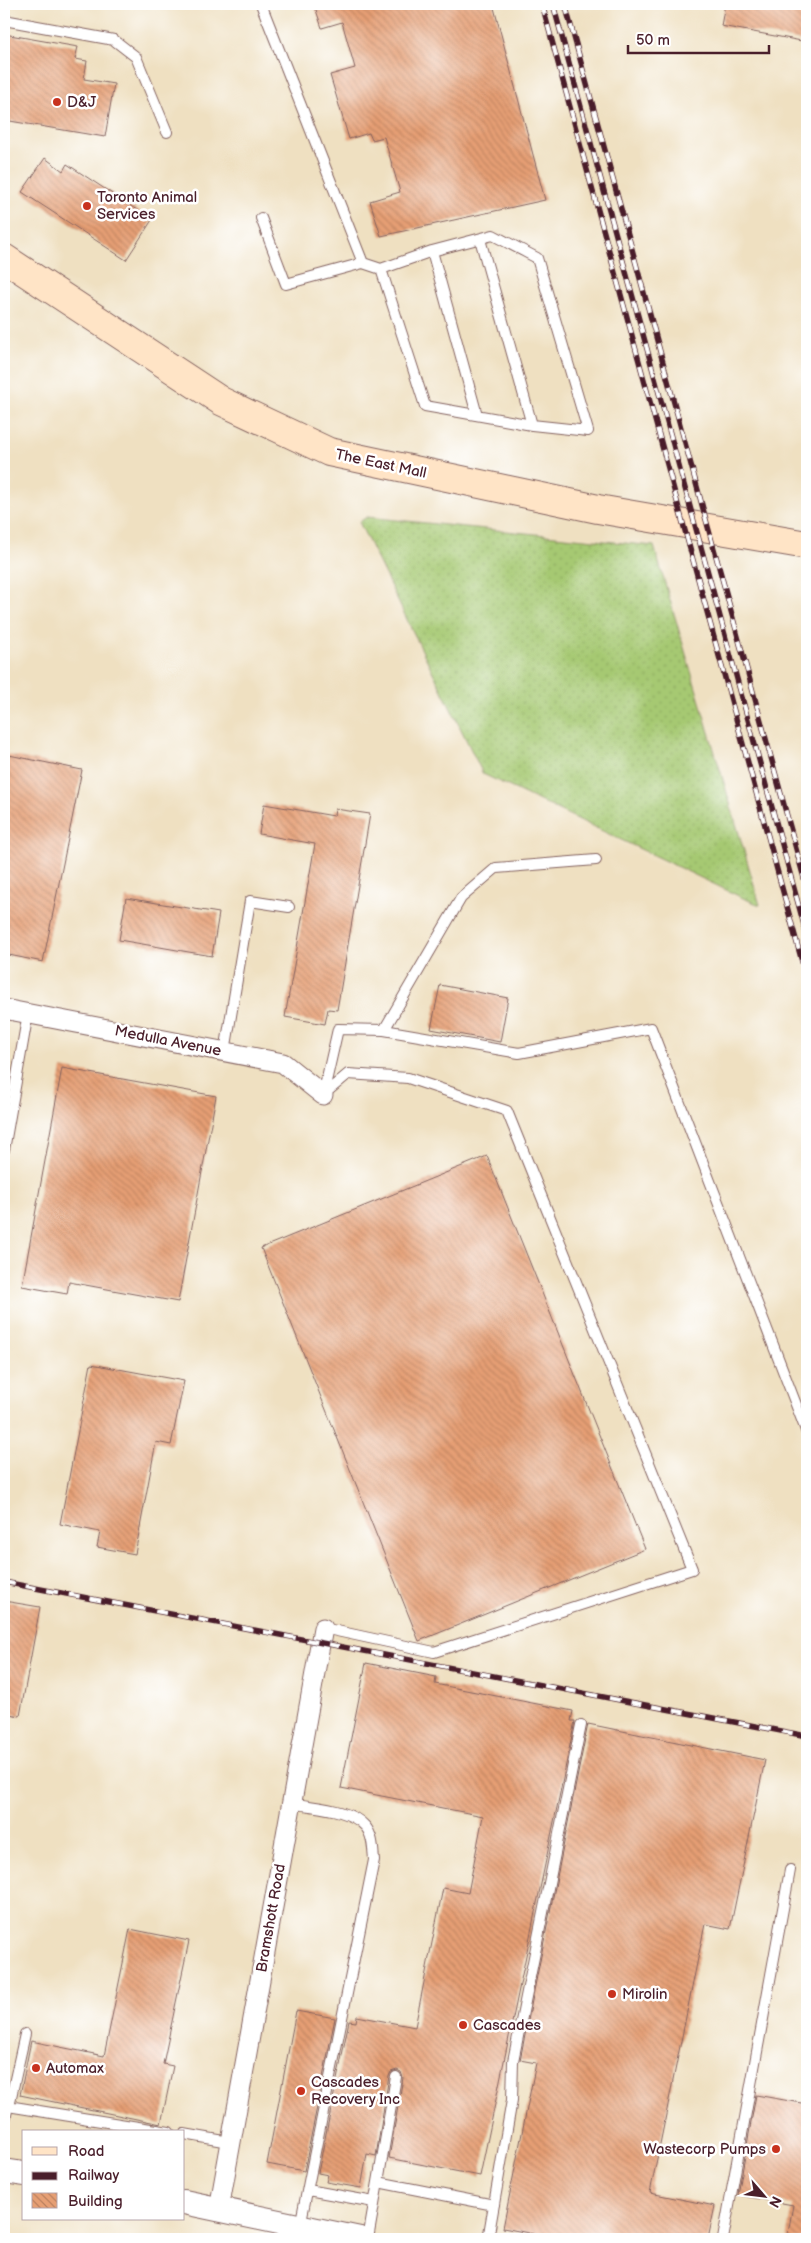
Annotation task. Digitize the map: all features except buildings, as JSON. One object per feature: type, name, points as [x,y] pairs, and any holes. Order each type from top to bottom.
[{"type":"main road","name":"The East Mall","points":[[4,258],[222,401],[329,452],[598,509],[807,545]]},
{"type":"street","name":"Medulla Avenue","points":[[4,1008],[282,1063],[322,1095]]},
{"type":"street","name":"Bramshott Road","points":[[219,2208],[323,1628]]},
{"type":"street","points":[[4,2171],[22,2174]]},
{"type":"street","points":[[185,2202],[360,2239]]},
{"type":"lane","points":[[261,4],[364,263]]},
{"type":"lane","points":[[4,20],[114,40],[136,57],[167,132]]},
{"type":"lane","points":[[261,218],[286,284],[364,263],[381,269],[432,251],[494,235],[537,258],[588,432],[424,406],[381,269]]},
{"type":"lane","points":[[480,239],[532,424]]},
{"type":"lane","points":[[432,251],[477,415]]},
{"type":"lane","points":[[384,1030],[461,898],[496,868],[596,860]]},
{"type":"lane","points":[[225,1052],[250,901],[289,907]]},
{"type":"lane","points":[[4,1150],[28,1013]]},
{"type":"lane","points":[[322,1095],[338,1029],[384,1030],[519,1054],[651,1028],[807,1433]]},
{"type":"lane","points":[[322,1095],[348,1074],[408,1078],[508,1110],[692,1570],[434,1652],[323,1628]]},
{"type":"lane","points":[[488,2239],[512,2100],[514,2061],[582,1725]]},
{"type":"lane","points":[[292,1803],[346,1814],[365,1826],[372,1840],[374,1860],[300,2226]]},
{"type":"lane","points":[[722,2239],[790,1870]]},
{"type":"lane","points":[[4,2124],[25,2034]]},
{"type":"lane","points":[[368,2239],[396,2077]]},
{"type":"lane","points":[[9,2106],[157,2130]]},
{"type":"lane","points":[[185,2134],[230,2142]]},
{"type":"lane","points":[[378,2182],[494,2205]]},
{"type":"lane","points":[[308,2190],[374,2202]]},
{"type":"green space","points":[[367,517],[654,546],[760,905],[483,774],[359,522]]},
{"type":"railway","points":[[542,4],[807,980]]},
{"type":"railway","points":[[553,4],[807,936]]},
{"type":"railway","points":[[565,4],[807,889]]},
{"type":"railway","points":[[4,1582],[807,1736]]},
{"type":"place","name":"D&J","points":[[57,102]]},
{"type":"place","name":"Toronto Animal Services","points":[[87,206]]},
{"type":"place","name":"Mirolin","points":[[612,1994]]},
{"type":"place","name":"Cascades","points":[[463,2025]]},
{"type":"place","name":"Automax","points":[[36,2068]]},
{"type":"place","name":"Cascades Recovery Inc","points":[[301,2091]]},
{"type":"place","name":"Wastecorp Pumps","points":[[776,2149]]}]
